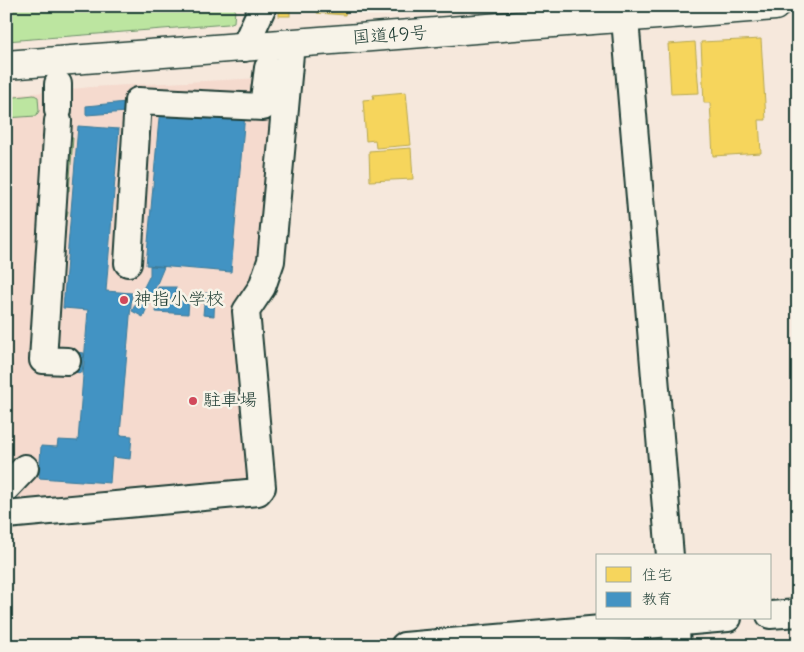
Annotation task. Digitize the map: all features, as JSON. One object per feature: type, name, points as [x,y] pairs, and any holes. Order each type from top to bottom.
[{"type":"highway","name":"国道49号","points":[[6,66],[775,6]]},
{"type":"street","points":[[244,48],[262,6]]},
{"type":"street","points":[[625,18],[670,554]]},
{"type":"street","points":[[6,515],[258,492],[262,487],[246,311],[262,287],[271,261],[291,43]]},
{"type":"street","points":[[128,263],[138,101],[263,106],[268,68]]},
{"type":"street","points":[[58,84],[61,225],[43,360],[66,361]]},
{"type":"street","points":[[6,488],[9,488],[25,468]]},
{"type":"street","points":[[772,615],[798,612]]},
{"type":"street","points":[[404,646],[676,629],[719,620]]},
{"type":"shaded area","name":"神指小学校","points":[[281,77],[258,273],[249,484],[6,507],[6,96],[91,87]]},
{"type":"green space","points":[[6,6],[233,6],[235,9],[234,22],[228,24],[6,41]]},
{"type":"green space","points":[[34,95],[38,97],[39,111],[36,116],[6,118],[6,98]]},
{"type":"green space","points":[[63,137],[73,138],[69,191],[63,190],[61,211],[68,211],[67,217],[57,217]]},
{"type":"building: 住宅","points":[[279,6],[290,6],[290,16],[279,16]]},
{"type":"building: 住宅","points":[[318,6],[375,6],[374,13],[346,10],[345,15],[317,13]]},
{"type":"building: 住宅","points":[[761,39],[766,120],[759,120],[761,153],[713,156],[710,103],[704,103],[701,42]]},
{"type":"building: 住宅","points":[[695,42],[699,93],[671,94],[668,44]]},
{"type":"building: 住宅","points":[[406,92],[411,145],[376,148],[375,140],[366,141],[363,100],[374,99],[373,95]]},
{"type":"building: 住宅","points":[[411,148],[413,179],[370,181],[369,151]]},
{"type":"building: 教育","points":[[126,102],[127,112],[86,115],[86,106]]},
{"type":"building: 教育","points":[[160,107],[245,114],[231,272],[146,265]]},
{"type":"building: 教育","points":[[78,126],[119,129],[106,291],[132,293],[120,435],[132,436],[130,459],[112,457],[110,483],[39,478],[41,446],[57,447],[58,440],[78,441],[88,310],[63,308]]},
{"type":"building: 教育","points":[[150,266],[164,267],[143,317],[132,311],[150,275]]},
{"type":"building: 教育","points":[[158,287],[176,287],[175,295],[184,296],[184,299],[189,300],[188,314],[156,312]]},
{"type":"building: 教育","points":[[205,293],[215,294],[214,316],[203,315]]},
{"type":"building: 教育","points":[[74,352],[84,353],[82,373],[72,372]]},
{"type":"place","name":"神指小学校","points":[[124,300]]},
{"type":"place","name":"駐車場","points":[[193,401]]}]
